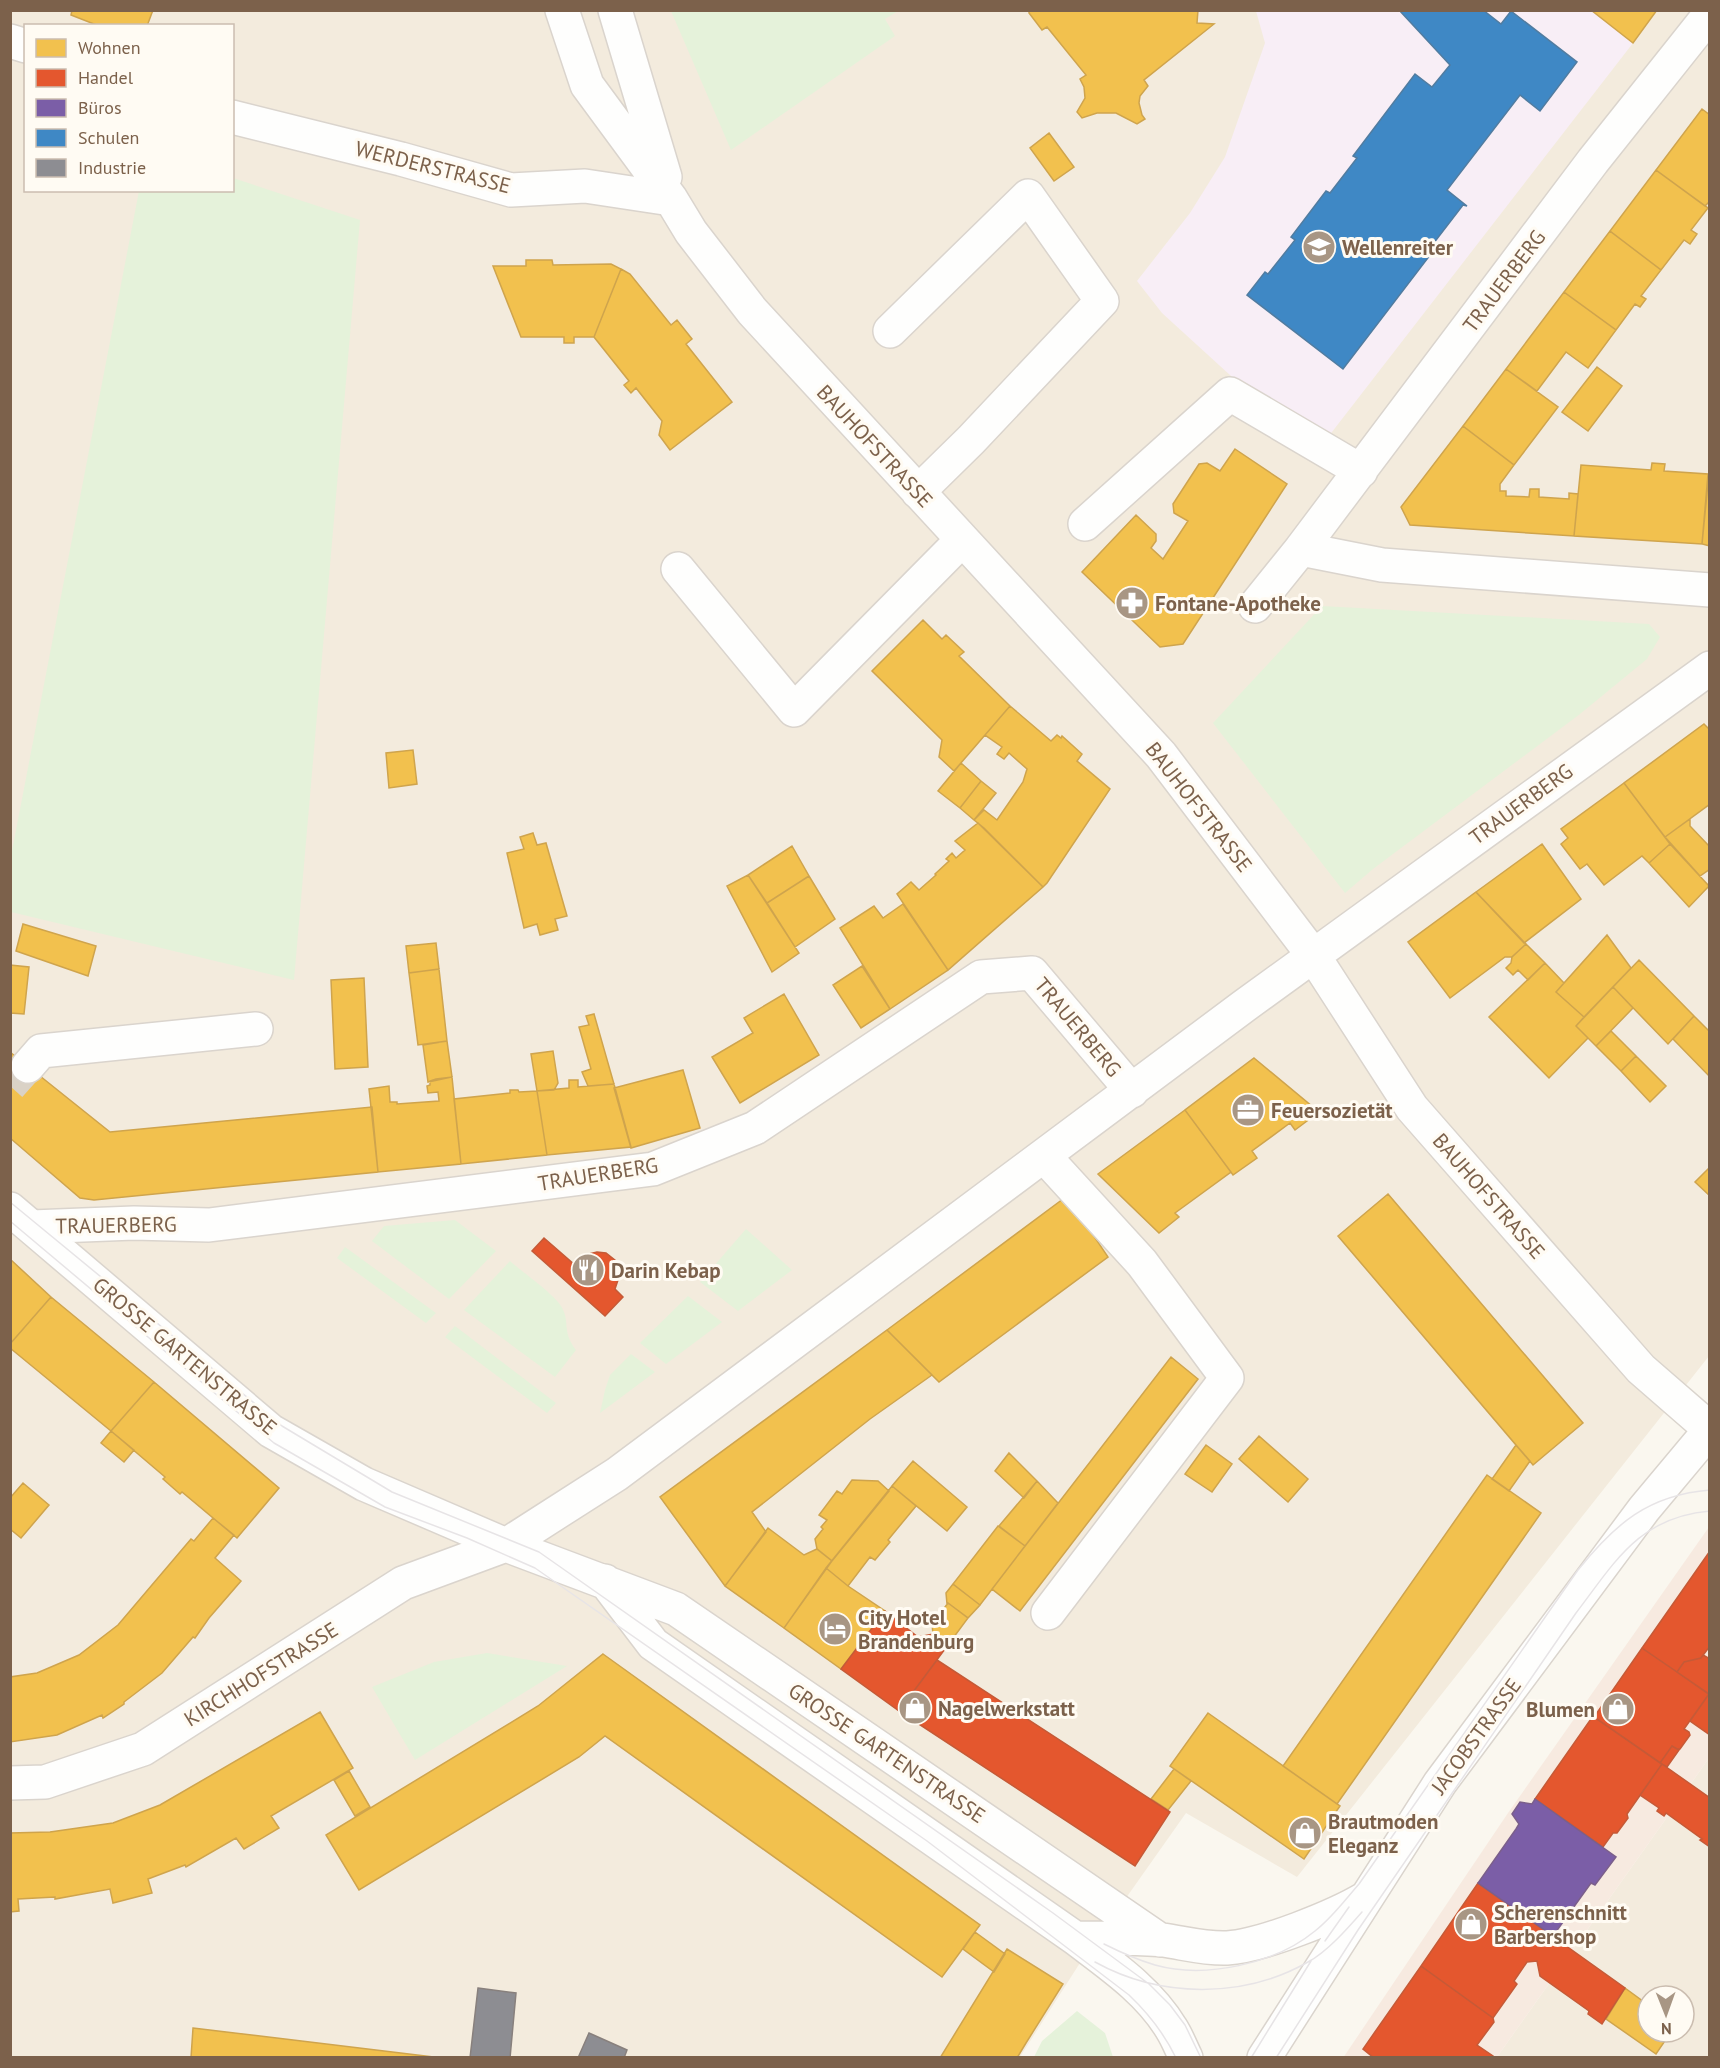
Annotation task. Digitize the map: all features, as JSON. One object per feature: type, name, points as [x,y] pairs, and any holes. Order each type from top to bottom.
[{"type":"street","name":"BAUHOFSTRASSE","points":[[562,10],[587,85],[671,199],[691,232],[752,311],[1161,755],[1312,956],[1412,1108],[1641,1369],[1710,1430]]},
{"type":"street","name":"BAUHOFSTRASSE","points":[[615,10],[671,199]]},
{"type":"street","name":"TRAUERBERG","points":[[1255,606],[1361,471],[1593,161],[1710,14]]},
{"type":"street","name":"WERDERSTRASSE","points":[[234,117],[511,189],[585,186],[671,199]]},
{"type":"street","points":[[890,331],[1028,196],[1102,301],[971,440],[918,492]]},
{"type":"street","points":[[1085,524],[1230,393],[1361,471]]},
{"type":"street","points":[[678,570],[794,710],[962,540]]},
{"type":"street","points":[[1301,549],[1382,565],[1710,590]]},
{"type":"street","name":"TRAUERBERG","points":[[506,1545],[617,1474],[1312,956],[1710,668]]},
{"type":"street","name":"TRAUERBERG","points":[[21,1218],[209,1224],[653,1169],[755,1128],[981,978],[1039,965],[1132,1091]]},
{"type":"street","points":[[28,1066],[41,1051],[256,1029]]},
{"type":"street","points":[[1044,1156],[1142,1263],[1227,1378],[1048,1612]]},
{"type":"street","name":"GROSSE GARTENSTRASSE","points":[[21,1218],[271,1431],[364,1484],[506,1545],[676,1609],[1161,1940]]},
{"type":"street","name":"JACOBSTRASSE","points":[[1264,2058],[1440,1783],[1644,1509],[1710,1430]]},
{"type":"street","name":"KIRCHHOFSTRASSE","points":[[10,1783],[45,1782],[143,1749],[403,1584],[506,1545]]},
{"type":"street","name":"GROSSE GARTENSTRASSE","points":[[605,1581],[653,1644],[1075,1938],[1146,1996],[1171,2027],[1186,2058]]},
{"type":"street","name":"GROSSE GARTENSTRASSE","points":[[1075,1938],[1161,1940],[1228,1948],[1271,1938],[1348,1909],[1366,1898]]},
{"type":"shaded area","points":[[11,11],[1709,11],[1709,1356],[1297,1877],[1186,1813],[1078,1966],[1020,2057],[11,2058]]},
{"type":"shaded area","name":"Wellenreiter","points":[[1256,11],[1591,11],[1633,43],[1325,441],[1242,386],[1162,313],[1137,281],[1190,213],[1225,157],[1265,43]]},
{"type":"shaded area","points":[[1709,1527],[1709,1758],[1497,2057],[1343,2058],[1508,1813]]},
{"type":"shaded area","points":[[1709,1758],[1709,2057],[1497,2057]]},
{"type":"green space","points":[[671,11],[898,11],[885,19],[895,36],[731,150]]},
{"type":"green space","points":[[234,178],[360,220],[294,980],[11,912],[11,856],[139,192],[234,192]]},
{"type":"green space","points":[[1322,606],[1649,624],[1660,637],[1647,659],[1580,714],[1373,869],[1345,893],[1213,723]]},
{"type":"green space","points":[[455,1220],[496,1251],[449,1299],[372,1241],[384,1226]]},
{"type":"green space","points":[[746,1229],[792,1270],[738,1311],[700,1282]]},
{"type":"green space","points":[[345,1247],[436,1313],[426,1323],[337,1258]]},
{"type":"green space","points":[[510,1261],[551,1295],[564,1312],[567,1332],[576,1350],[555,1377],[464,1310]]},
{"type":"green space","points":[[688,1296],[722,1322],[666,1364],[640,1343]]},
{"type":"green space","points":[[455,1326],[556,1403],[547,1413],[445,1337]]},
{"type":"green space","points":[[631,1354],[655,1372],[600,1413],[610,1375]]},
{"type":"green space","points":[[487,1653],[567,1666],[415,1760],[372,1687],[434,1662]]},
{"type":"green space","points":[[1077,2011],[1105,2033],[1113,2057],[1034,2057],[1042,2041]]},
{"type":"building: Wohnen","points":[[72,10],[153,10],[148,24],[94,24],[71,15]]},
{"type":"building: Wohnen","points":[[1029,10],[1198,10],[1197,23],[1214,24],[1144,80],[1148,86],[1140,96],[1139,103],[1145,119],[1137,124],[1116,113],[1097,113],[1082,118],[1077,112],[1085,98],[1084,87],[1080,79],[1086,75],[1047,27],[1042,30]]},
{"type":"building: Wohnen","points":[[1591,10],[1657,10],[1633,43]]},
{"type":"building: Wohnen","points":[[1702,109],[1710,115],[1710,201],[1705,206],[1656,170]]},
{"type":"building: Wohnen","points":[[1049,133],[1074,167],[1054,181],[1030,148]]},
{"type":"building: Wohnen","points":[[1656,170],[1708,208],[1691,230],[1697,234],[1690,244],[1684,240],[1661,270],[1610,231]]},
{"type":"building: Wohnen","points":[[1610,231],[1661,270],[1641,296],[1646,299],[1640,307],[1635,304],[1616,330],[1564,292]]},
{"type":"building: Wohnen","points":[[526,260],[552,260],[553,265],[611,264],[621,269],[594,337],[574,337],[574,343],[564,343],[564,337],[521,337],[493,266],[526,266]]},
{"type":"building: Wohnen","points":[[621,269],[630,274],[671,325],[677,320],[692,339],[686,344],[732,402],[670,450],[659,435],[662,421],[636,388],[631,393],[624,385],[629,381],[594,337]]},
{"type":"building: Wohnen","points":[[1564,292],[1616,330],[1588,368],[1566,352],[1537,391],[1506,369]]},
{"type":"building: Wohnen","points":[[1597,367],[1622,386],[1588,431],[1562,412]]},
{"type":"building: Wohnen","points":[[1506,369],[1558,407],[1514,465],[1463,426]]},
{"type":"building: Wohnen","points":[[1463,426],[1514,465],[1500,484],[1500,491],[1506,491],[1506,496],[1529,497],[1530,489],[1539,489],[1539,497],[1569,499],[1569,493],[1578,494],[1574,536],[1410,525],[1401,507]]},
{"type":"building: Wohnen","points":[[1235,449],[1287,484],[1183,644],[1160,647],[1082,572],[1136,515],[1156,534],[1156,541],[1151,548],[1163,559],[1188,521],[1174,513],[1173,504],[1199,464],[1207,463],[1220,471]]},
{"type":"building: Wohnen","points":[[1652,463],[1665,464],[1664,471],[1708,474],[1702,544],[1574,536],[1581,465],[1651,470]]},
{"type":"building: Wohnen","points":[[1710,473],[1710,546],[1702,544]]},
{"type":"building: Wohnen","points":[[923,620],[942,639],[946,635],[964,652],[959,656],[1010,706],[954,771],[939,757],[942,740],[872,671]]},
{"type":"building: Wohnen","points":[[1010,706],[1051,741],[1057,735],[1061,738],[1062,736],[1082,754],[1077,761],[1110,789],[1043,887],[974,820],[984,810],[997,820],[1023,782],[1027,769],[1009,753],[1004,759],[997,754],[1002,747],[985,735]]},
{"type":"building: Wohnen","points":[[1704,724],[1710,730],[1710,804],[1665,837],[1624,783]]},
{"type":"building: Wohnen","points":[[413,750],[417,784],[389,788],[386,753]]},
{"type":"building: Wohnen","points":[[961,763],[981,781],[960,808],[938,791]]},
{"type":"building: Wohnen","points":[[981,781],[996,793],[974,820],[960,808]]},
{"type":"building: Wohnen","points":[[1624,783],[1670,844],[1649,863],[1642,856],[1604,885],[1587,864],[1580,869],[1561,844],[1568,838],[1561,829]]},
{"type":"building: Wohnen","points":[[1690,819],[1690,826],[1710,847],[1710,869],[1700,876],[1665,837]]},
{"type":"building: Wohnen","points":[[978,823],[1043,887],[948,970],[897,894],[911,882],[919,890],[949,861],[946,859],[952,853],[956,858],[965,850],[955,841]]},
{"type":"building: Wohnen","points":[[533,833],[537,845],[546,843],[567,916],[555,919],[558,930],[540,935],[537,924],[524,928],[507,853],[524,849],[520,837]]},
{"type":"building: Wohnen","points":[[1542,844],[1581,899],[1524,943],[1476,892]]},
{"type":"building: Wohnen","points":[[1670,844],[1709,886],[1689,907],[1649,863]]},
{"type":"building: Wohnen","points":[[792,846],[809,876],[767,903],[748,875]]},
{"type":"building: Wohnen","points":[[748,875],[799,953],[772,972],[727,886]]},
{"type":"building: Wohnen","points":[[809,876],[835,919],[795,947],[767,903]]},
{"type":"building: Wohnen","points":[[1476,892],[1526,944],[1512,957],[1505,957],[1450,998],[1408,942]]},
{"type":"building: Wohnen","points":[[903,904],[948,970],[890,1009],[840,928],[874,906],[883,918]]},
{"type":"building: Wohnen","points":[[23,924],[96,946],[88,976],[16,951]]},
{"type":"building: Wohnen","points":[[1607,935],[1631,968],[1584,1017],[1556,992]]},
{"type":"building: Wohnen","points":[[436,943],[439,969],[409,973],[406,946]]},
{"type":"building: Wohnen","points":[[1526,944],[1545,963],[1528,980],[1518,970],[1513,975],[1506,968],[1511,963],[1512,957]]},
{"type":"building: Wohnen","points":[[1639,960],[1694,1016],[1668,1044],[1613,987]]},
{"type":"building: Wohnen","points":[[1545,963],[1564,983],[1556,992],[1584,1017],[1576,1026],[1588,1038],[1549,1078],[1489,1017]]},
{"type":"building: Wohnen","points":[[10,965],[29,967],[24,1014],[10,1013]]},
{"type":"building: Wohnen","points":[[862,966],[890,1009],[861,1028],[833,985]]},
{"type":"building: Wohnen","points":[[439,969],[447,1041],[418,1045],[409,973]]},
{"type":"building: Wohnen","points":[[364,978],[368,1067],[335,1069],[331,980]]},
{"type":"building: Wohnen","points":[[1613,987],[1633,1008],[1596,1046],[1576,1026]]},
{"type":"building: Wohnen","points":[[784,994],[819,1055],[740,1103],[712,1057],[753,1033],[744,1018]]},
{"type":"building: Wohnen","points":[[594,1014],[614,1084],[588,1086],[582,1072],[591,1069],[579,1027],[589,1025],[586,1016]]},
{"type":"building: Wohnen","points":[[1694,1016],[1710,1032],[1710,1077],[1673,1039]]},
{"type":"building: Wohnen","points":[[1611,1031],[1636,1056],[1621,1071],[1596,1046]]},
{"type":"building: Wohnen","points":[[447,1041],[452,1077],[428,1082],[423,1045]]},
{"type":"building: Wohnen","points":[[553,1051],[558,1083],[554,1090],[537,1091],[531,1054]]},
{"type":"building: Wohnen","points":[[10,1052],[110,1132],[372,1107],[378,1172],[94,1200],[80,1198],[10,1138]]},
{"type":"building: Wohnen","points":[[1636,1056],[1666,1086],[1650,1102],[1621,1071]]},
{"type":"building: Wohnen","points":[[1254,1058],[1319,1112],[1295,1130],[1290,1123],[1252,1151],[1257,1158],[1233,1175],[1185,1110]]},
{"type":"building: Wohnen","points":[[683,1070],[700,1128],[631,1148],[614,1088]]},
{"type":"building: Wohnen","points":[[452,1077],[461,1164],[378,1172],[369,1089],[389,1086],[390,1102],[397,1102],[397,1104],[439,1101],[438,1092],[428,1093],[427,1086],[430,1085],[430,1081]]},
{"type":"building: Wohnen","points":[[569,1080],[578,1080],[578,1087],[614,1084],[631,1147],[547,1155],[537,1091],[569,1088]]},
{"type":"building: Wohnen","points":[[510,1090],[537,1091],[547,1155],[461,1164],[454,1099],[510,1093]]},
{"type":"building: Wohnen","points":[[1185,1110],[1231,1172],[1175,1213],[1179,1217],[1159,1233],[1098,1174]]},
{"type":"building: Wohnen","points":[[1710,1167],[1710,1196],[1695,1182]]},
{"type":"building: Wohnen","points":[[1388,1194],[1583,1423],[1533,1465],[1338,1236]]},
{"type":"building: Wohnen","points":[[1067,1196],[1108,1257],[939,1382],[887,1330]]},
{"type":"building: Wohnen","points":[[10,1259],[51,1297],[10,1344]]},
{"type":"building: Wohnen","points":[[51,1297],[154,1382],[111,1431],[10,1348],[10,1344]]},
{"type":"building: Wohnen","points":[[887,1330],[932,1375],[870,1419],[752,1512],[766,1532],[725,1586],[660,1497]]},
{"type":"building: Wohnen","points":[[1171,1357],[1198,1379],[1020,1611],[992,1589]]},
{"type":"building: Wohnen","points":[[154,1382],[279,1488],[237,1538],[182,1492],[180,1494],[163,1479],[165,1477],[111,1431]]},
{"type":"building: Wohnen","points":[[111,1431],[134,1450],[124,1462],[101,1443]]},
{"type":"building: Wohnen","points":[[1259,1436],[1308,1479],[1288,1502],[1239,1459]]},
{"type":"building: Wohnen","points":[[1206,1445],[1232,1464],[1212,1492],[1185,1474]]},
{"type":"building: Wohnen","points":[[1516,1445],[1530,1461],[1509,1491],[1492,1479]]},
{"type":"building: Wohnen","points":[[1009,1453],[1037,1481],[1024,1498],[995,1471]]},
{"type":"building: Wohnen","points":[[913,1461],[967,1507],[947,1531],[892,1486]]},
{"type":"building: Wohnen","points":[[1487,1475],[1541,1513],[1337,1804],[1283,1766]]},
{"type":"building: Wohnen","points":[[852,1480],[878,1481],[889,1491],[832,1561],[817,1549],[815,1539],[827,1520],[819,1515],[837,1491],[842,1494]]},
{"type":"building: Wohnen","points":[[1037,1481],[1058,1503],[1025,1546],[999,1526]]},
{"type":"building: Wohnen","points":[[23,1483],[49,1505],[21,1538],[10,1529],[10,1498]]},
{"type":"building: Wohnen","points":[[892,1486],[916,1506],[875,1560],[870,1557],[848,1586],[826,1568]]},
{"type":"building: Wohnen","points":[[213,1518],[234,1535],[215,1558],[241,1581],[195,1638],[193,1637],[162,1673],[103,1718],[102,1715],[57,1735],[10,1742],[10,1677],[37,1673],[79,1655],[118,1625],[191,1539],[194,1541]]},
{"type":"building: Wohnen","points":[[998,1526],[1025,1546],[980,1605],[953,1584]]},
{"type":"building: Wohnen","points":[[768,1528],[804,1555],[817,1549],[832,1561],[784,1628],[725,1586]]},
{"type":"building: Wohnen","points":[[826,1568],[885,1611],[841,1669],[784,1628]]},
{"type":"building: Wohnen","points":[[953,1584],[980,1605],[968,1618],[947,1604],[946,1593]]},
{"type":"building: Wohnen","points":[[948,1603],[968,1618],[948,1645],[933,1634],[932,1624]]},
{"type":"building: Wohnen","points":[[603,1654],[980,1925],[942,1977],[605,1736],[579,1757],[359,1890],[326,1835],[538,1706]]},
{"type":"building: Wohnen","points":[[320,1712],[353,1768],[271,1816],[279,1828],[244,1849],[236,1838],[186,1867],[185,1865],[148,1879],[152,1893],[113,1903],[110,1889],[55,1899],[55,1897],[18,1899],[19,1911],[10,1912],[10,1833],[50,1832],[113,1823],[160,1805]]},
{"type":"building: Wohnen","points":[[1208,1713],[1340,1806],[1304,1859],[1170,1766]]},
{"type":"building: Wohnen","points":[[1174,1769],[1191,1781],[1168,1810],[1151,1799]]},
{"type":"building: Wohnen","points":[[349,1771],[370,1807],[355,1816],[334,1780]]},
{"type":"building: Wohnen","points":[[975,1932],[1005,1954],[994,1972],[963,1949]]},
{"type":"building: Wohnen","points":[[1007,1949],[1063,1984],[1017,2058],[940,2058]]},
{"type":"building: Wohnen","points":[[1625,1988],[1636,1996],[1636,2040],[1606,2019]]},
{"type":"building: Wohnen","points":[[193,2028],[442,2058],[191,2058]]},
{"type":"building: Wohnen","points":[[1642,2044],[1663,2044],[1656,2054]]},
{"type":"building: Handel","points":[[544,1238],[575,1265],[585,1255],[597,1252],[606,1253],[616,1261],[620,1274],[615,1289],[623,1297],[605,1316],[532,1251]]},
{"type":"building: Handel","points":[[1710,1551],[1710,1646],[1701,1658],[1684,1662],[1677,1672],[1642,1648]]},
{"type":"building: Handel","points":[[885,1611],[918,1637],[933,1634],[948,1645],[899,1711],[841,1669]]},
{"type":"building: Handel","points":[[1642,1648],[1709,1694],[1684,1729],[1690,1735],[1680,1749],[1672,1746],[1660,1763],[1594,1717]]},
{"type":"building: Handel","points":[[1703,1655],[1710,1659],[1710,1695],[1677,1672],[1684,1662],[1701,1658]]},
{"type":"building: Handel","points":[[937,1660],[1170,1812],[1135,1866],[899,1711]]},
{"type":"building: Handel","points":[[1710,1695],[1710,1735],[1690,1721]]},
{"type":"building: Handel","points":[[1593,1716],[1662,1764],[1627,1814],[1628,1818],[1603,1847],[1535,1799]]},
{"type":"building: Handel","points":[[1672,1746],[1679,1750],[1667,1767],[1660,1763]]},
{"type":"building: Handel","points":[[1662,1764],[1710,1798],[1710,1847],[1666,1813],[1664,1816],[1657,1811],[1659,1808],[1640,1795]]},
{"type":"building: Handel","points":[[1478,1883],[1625,1988],[1602,2024],[1588,2014],[1589,2011],[1540,1976],[1537,1961],[1527,1962],[1514,1981],[1517,1984],[1493,2018],[1421,1966]]},
{"type":"building: Handel","points":[[1421,1966],[1493,2018],[1494,2022],[1477,2045],[1493,2056],[1492,2058],[1374,2058],[1363,2049]]},
{"type":"building: Büros","points":[[1535,1799],[1616,1857],[1595,1885],[1591,1883],[1553,1936],[1478,1883],[1519,1824],[1512,1814],[1520,1802],[1532,1804]]},
{"type":"building: Schulen","points":[[1399,10],[1483,10],[1501,24],[1511,11],[1577,62],[1540,111],[1520,95],[1447,190],[1467,206],[1463,205],[1433,244],[1437,246],[1343,369],[1247,295],[1265,272],[1268,274],[1295,240],[1291,237],[1326,191],[1330,193],[1357,158],[1353,156],[1415,74],[1432,87],[1450,65]]},
{"type":"building: Industrie","points":[[478,1988],[516,1993],[510,2058],[470,2058]]},
{"type":"building: Industrie","points":[[589,2033],[627,2050],[624,2058],[578,2058]]},
{"type":"tunnel","points":[[10,1086],[28,1066]]},
{"type":"tram line","points":[[10,1202],[282,1426],[392,1492],[539,1552],[1053,1913],[1149,1984],[1170,2005],[1185,2025],[1201,2058]]},
{"type":"tram line","points":[[10,1221],[274,1443],[385,1507],[467,1538],[535,1568],[927,1841],[1129,1995],[1156,2024],[1176,2058]]},
{"type":"tram line","points":[[1104,1944],[1155,1965],[1195,1970],[1239,1966],[1260,1960],[1299,1943],[1333,1915],[1359,1884],[1578,1570],[1592,1554],[1620,1526],[1651,1505],[1668,1498],[1710,1490]]},
{"type":"tram line","points":[[1276,2058],[1358,1930],[1603,1576],[1631,1545],[1647,1532],[1685,1515],[1710,1511]]},
{"type":"tram line","points":[[1325,1941],[1349,1907]]},
{"type":"tram line","points":[[1095,1962],[1120,1974],[1174,1988],[1229,1988],[1256,1983],[1283,1974],[1315,1958],[1337,1939],[1362,1912]]},
{"type":"tram line","points":[[1251,2058],[1311,1961]]},
{"type":"place","name":"Wellenreiter","points":[[1319,247]]},
{"type":"place","name":"Fontane-Apotheke","points":[[1132,603]]},
{"type":"place","name":"Feuersozietät","points":[[1248,1110]]},
{"type":"place","name":"Darin Kebap","points":[[588,1270]]},
{"type":"place","name":"City Hotel Brandenburg","points":[[835,1629]]},
{"type":"place","name":"Nagelwerkstatt","points":[[915,1708]]},
{"type":"place","name":"Blumen","points":[[1618,1709]]},
{"type":"place","name":"Brautmoden Eleganz","points":[[1305,1833]]},
{"type":"place","name":"Scherenschnitt Barbershop","points":[[1471,1924]]}]
